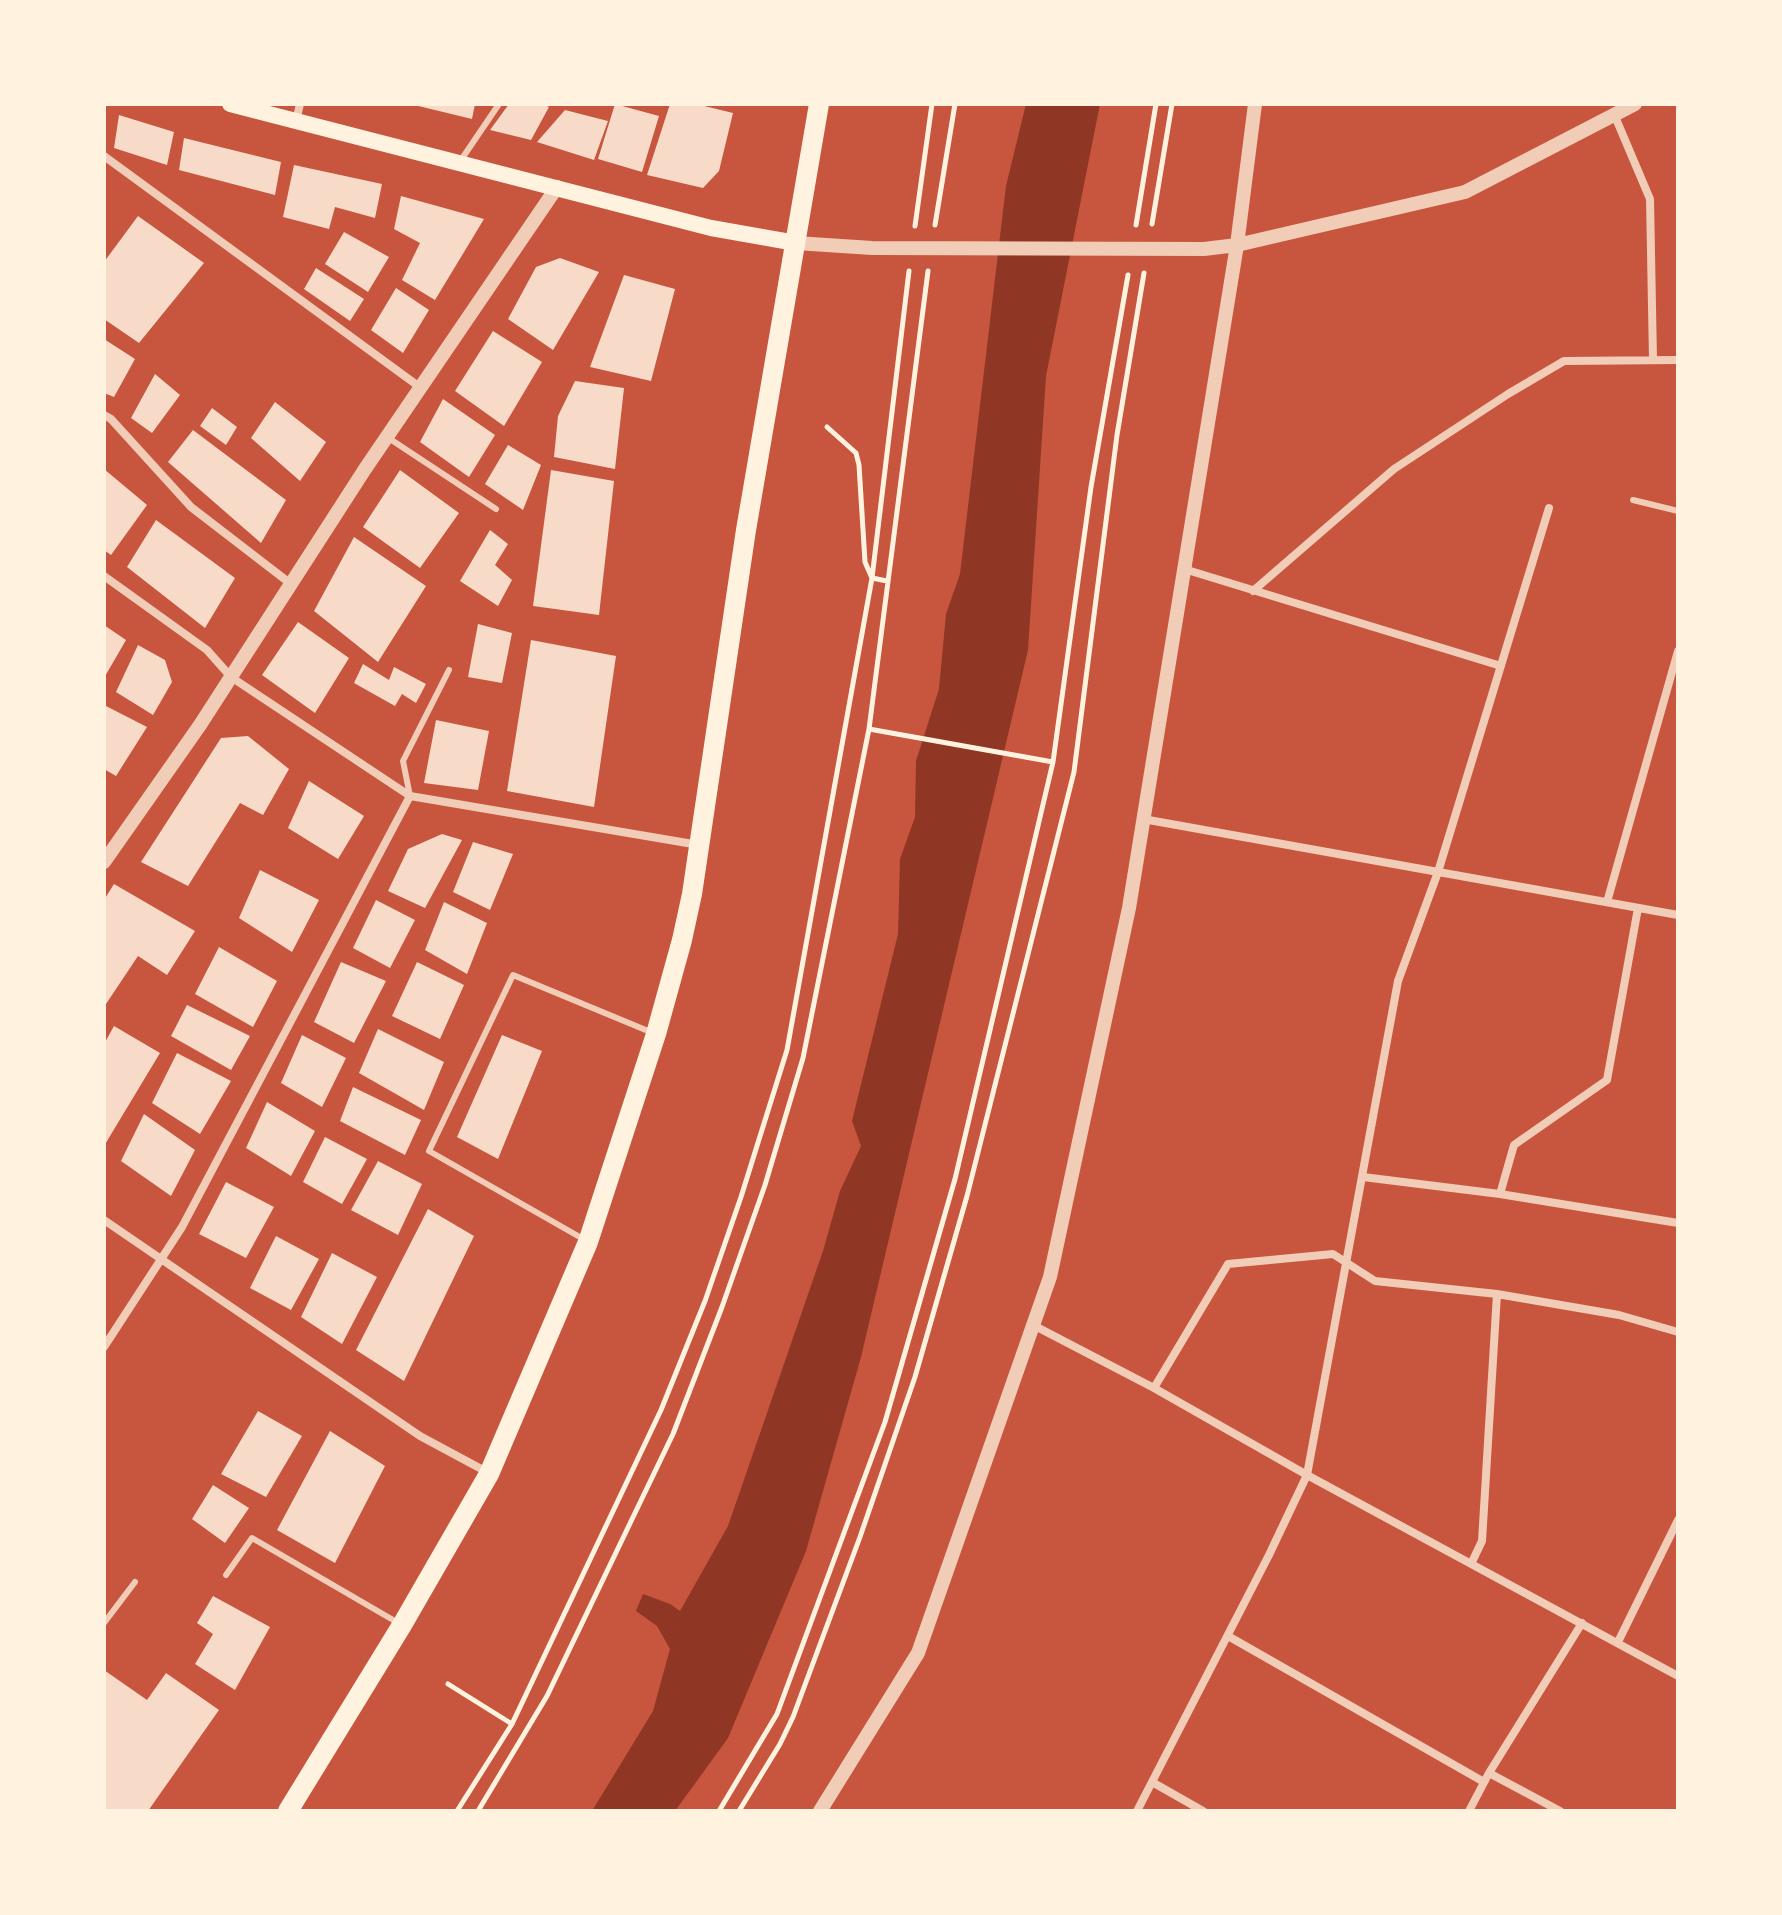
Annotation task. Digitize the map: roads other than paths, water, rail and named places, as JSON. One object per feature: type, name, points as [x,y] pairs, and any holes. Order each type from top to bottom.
[{"type":"main road","points":[[230,104],[298,112],[459,162],[711,228],[796,243]]},
{"type":"main road","points":[[288,1811],[402,1625],[489,1474],[588,1242],[656,1034],[682,940],[699,845],[746,530],[819,104]]},
{"type":"street","points":[[820,1811],[918,1653],[1050,1277],[1129,908],[1237,245],[1255,104]]},
{"type":"street","points":[[796,243],[881,248],[1204,249],[1237,245],[1465,192],[1635,104]]},
{"type":"street","points":[[1614,114],[1650,199],[1653,360]]},
{"type":"street","points":[[104,156],[421,388]]},
{"type":"street","points":[[104,862],[557,187]]},
{"type":"street","points":[[1253,591],[1394,469],[1564,361],[1678,360]]},
{"type":"street","points":[[104,415],[191,507],[291,584]]},
{"type":"street","points":[[1137,1811],[1307,1475],[1398,981],[1438,872],[1549,508]]},
{"type":"street","points":[[1183,569],[1501,666]]},
{"type":"street","points":[[104,576],[207,650],[231,677],[410,796],[699,845]]},
{"type":"street","points":[[1607,902],[1678,651]]},
{"type":"street","points":[[1668,686],[1678,689]]},
{"type":"street","points":[[104,1347],[182,1227],[410,796]]},
{"type":"street","points":[[1143,819],[1678,915]]},
{"type":"street","points":[[1500,1194],[1514,1145],[1607,1080],[1638,908]]},
{"type":"street","points":[[1363,1177],[1500,1194],[1678,1223]]},
{"type":"street","points":[[104,1220],[420,1436],[489,1474]]},
{"type":"street","points":[[1154,1388],[1228,1264],[1333,1254],[1375,1281],[1497,1294],[1619,1315],[1678,1332]]},
{"type":"street","points":[[1471,1564],[1482,1541],[1497,1294]]},
{"type":"street","points":[[1033,1325],[1154,1388],[1307,1475],[1678,1676]]},
{"type":"street","points":[[1618,1642],[1678,1520]]},
{"type":"street","points":[[1469,1811],[1489,1773],[1582,1623]]},
{"type":"street","points":[[1228,1636],[1484,1782]]},
{"type":"street","points":[[1489,1773],[1560,1811]]},
{"type":"street","points":[[1152,1782],[1203,1811]]},
{"type":"lane","points":[[459,162],[499,104]]},
{"type":"lane","points":[[387,437],[496,509]]},
{"type":"lane","points":[[1633,500],[1678,511]]},
{"type":"lane","points":[[410,796],[403,761],[449,670]]},
{"type":"lane","points":[[588,1242],[429,1151],[513,975],[656,1034]]},
{"type":"lane","points":[[226,1575],[252,1538],[402,1625]]},
{"type":"lane","points":[[104,1623],[135,1582]]}]
